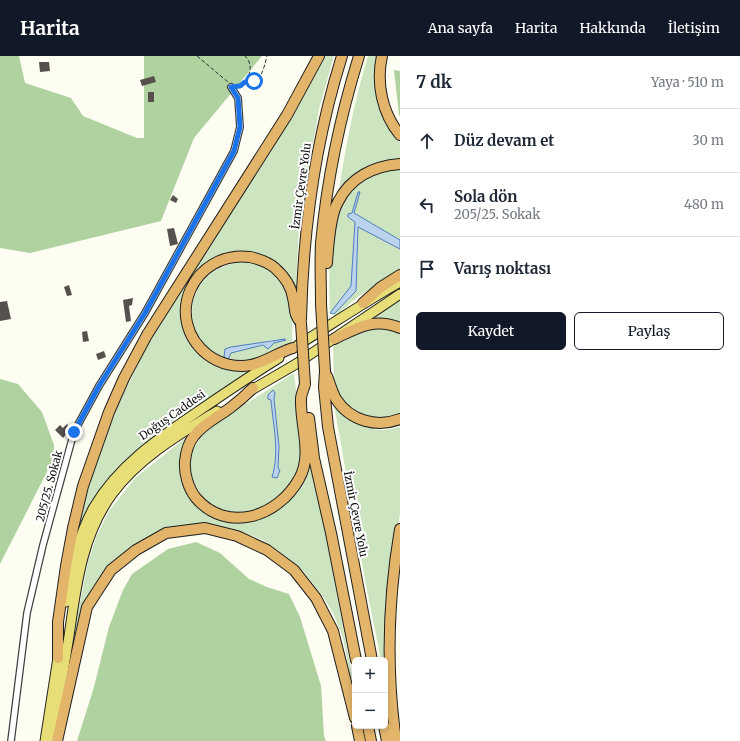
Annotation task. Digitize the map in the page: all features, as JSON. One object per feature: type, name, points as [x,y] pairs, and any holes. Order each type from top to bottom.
[{"type":"highway","points":[[58,658],[58,622],[73,528],[83,486],[109,412],[124,378],[147,335],[287,115],[319,56]]},
{"type":"highway","name":"İzmir Çevre Yolu","points":[[301,323],[302,274],[313,174],[320,135],[331,90],[342,56]]},
{"type":"highway","points":[[358,56],[337,137],[321,245],[321,304],[325,371],[336,399],[349,413],[358,419],[384,424],[400,419]]},
{"type":"highway","points":[[382,56],[380,66],[381,94],[386,112],[393,126],[400,135]]},
{"type":"highway","points":[[321,304],[331,229],[337,203],[350,185],[364,174],[376,168],[400,164]]},
{"type":"highway","points":[[293,348],[250,365],[237,366],[224,364],[213,359],[196,344],[189,331],[186,320],[186,306],[189,292],[196,279],[207,268],[221,260],[241,256],[258,259],[273,266],[283,275],[291,288],[296,316],[301,323],[305,384],[314,458],[331,533],[355,657]]},
{"type":"highway","points":[[363,303],[381,287],[400,275]]},
{"type":"highway","points":[[334,339],[361,326],[372,323],[392,325],[400,328]]},
{"type":"highway","name":"İzmir Çevre Yolu","points":[[325,371],[324,387],[328,427],[371,657]]},
{"type":"highway","points":[[253,388],[230,408],[205,424],[193,436],[186,451],[184,468],[188,484],[193,494],[200,503],[213,512],[225,516],[253,516],[268,511],[279,505],[290,494],[300,479],[306,463],[301,398],[305,384]]},
{"type":"highway","points":[[57,741],[87,607],[112,570],[136,550],[166,533],[205,528],[237,536],[267,550],[294,570],[316,598],[333,631],[352,706]]},
{"type":"highway","points":[[396,741],[390,675],[390,618],[395,556],[400,529]]},
{"type":"highway","points":[[358,729],[360,741]]},
{"type":"highway","points":[[368,729],[370,741]]},
{"type":"highway","points":[[385,729],[387,741]]},
{"type":"main road","name":"Doğuş Caddesi","points":[[45,741],[66,596],[73,563],[81,537],[94,507],[114,481],[140,453],[159,437],[293,348],[363,303],[400,282]]},
{"type":"main road","name":"Doğuş Caddesi","points":[[52,741],[76,585],[90,535],[101,511],[113,493],[146,460],[180,435],[253,388],[296,364],[400,294]]},
{"type":"street","name":"205/25. Sokak","points":[[11,741],[27,613],[43,545],[74,432],[99,386],[145,313],[234,151],[240,127],[238,98],[231,87]]},
{"type":"path","points":[[197,56],[227,80],[231,87],[240,86],[245,82],[251,66],[246,56]]},
{"type":"path","points":[[245,82],[254,81],[259,77],[267,56]]},
{"type":"green space","points":[[0,56],[19,56],[25,83],[71,98],[83,116],[137,138],[144,138],[144,56],[262,56],[194,138],[161,221],[30,253],[0,248]]},
{"type":"green space","points":[[324,56],[334,56],[319,109],[299,224],[296,289],[263,258],[211,264],[184,308],[208,359],[255,367],[140,449],[76,544],[82,512],[91,479],[110,422],[147,346],[291,117]]},
{"type":"green space","points":[[368,56],[379,56],[390,127],[400,140],[400,162],[384,163],[338,197],[350,126]]},
{"type":"green space","points":[[394,70],[400,71],[400,116],[399,115]]},
{"type":"green space","points":[[392,169],[400,170],[400,240],[354,213],[360,192],[352,214],[348,214],[348,217],[355,222],[351,286],[330,313],[329,278],[332,239],[336,220],[343,203],[352,189],[366,178]]},
{"type":"green space","points":[[358,226],[400,249],[400,270],[359,296],[334,317],[334,314],[356,291]]},
{"type":"green space","points":[[238,262],[254,263],[267,267],[277,274],[288,294],[291,305],[292,342],[274,353],[254,361],[240,362],[228,360],[207,348],[199,339],[194,328],[192,316],[193,302],[200,285],[205,279],[222,267]],"holes":[[[286,339],[230,353],[271,340]]]},
{"type":"green space","points":[[400,299],[400,325],[369,321]]},
{"type":"green space","points":[[371,327],[387,327],[400,332],[400,415],[389,419],[360,417],[338,398],[334,384],[333,346],[343,339]]},
{"type":"green space","points":[[294,373],[302,440],[301,468],[288,488],[263,511],[229,514],[213,507],[201,495],[192,480],[190,463],[194,447],[203,435],[216,423]],"holes":[[[275,393],[274,399],[279,446],[278,469],[272,476],[275,469],[276,447],[271,400]]]},
{"type":"green space","points":[[0,379],[18,384],[42,412],[54,445],[53,460],[0,564]]},
{"type":"green space","points":[[334,405],[349,418],[367,428],[381,430],[400,427],[400,515],[390,560],[387,657],[380,657]]},
{"type":"green space","points":[[194,431],[184,453],[191,497],[236,521],[262,518],[281,508],[294,496],[305,477],[310,454],[352,680],[343,638],[334,615],[322,595],[304,572],[283,554],[261,539],[237,530],[212,526],[165,531],[141,541],[109,566],[87,597],[79,621],[71,663],[77,618],[88,562],[97,535],[109,511],[134,479]]},
{"type":"green space","points":[[196,542],[220,553],[249,579],[289,594],[300,617],[321,686],[324,736],[326,741],[77,741],[94,687],[109,627],[123,590],[132,574],[168,549]]},
{"type":"water","points":[[358,192],[360,192],[354,213],[400,240],[400,249],[358,227],[356,291],[334,314],[330,313],[351,286],[355,222],[348,217],[348,214],[352,213]]},
{"type":"water","points":[[286,340],[274,343],[268,349],[263,345],[231,353],[228,360],[224,357],[225,349],[231,347]]},
{"type":"water","points":[[273,390],[275,393],[274,399],[279,446],[278,468],[280,470],[277,478],[272,477],[276,458],[276,448],[271,400],[268,399],[268,395]]},
{"type":"building","points":[[39,62],[49,62],[50,71],[40,72]]},
{"type":"building","points":[[154,76],[156,82],[142,86],[140,80]]},
{"type":"building","points":[[148,92],[154,92],[154,102],[148,102]]},
{"type":"building","points":[[173,195],[178,199],[176,203],[170,200]]},
{"type":"building","points":[[174,228],[178,244],[170,246],[167,229]]},
{"type":"building","points":[[69,285],[72,295],[67,296],[64,287]]},
{"type":"building","points":[[133,298],[132,305],[129,306],[131,321],[126,322],[123,300]]},
{"type":"building","points":[[7,301],[11,319],[0,321],[0,302]]},
{"type":"building","points":[[87,331],[89,341],[83,342],[82,332]]},
{"type":"building","points":[[104,351],[106,357],[98,360],[96,354]]},
{"type":"building","points":[[67,424],[71,429],[63,438],[55,430],[60,425],[63,428]]},
{"type":"route","points":[[74,432],[99,386],[145,313],[234,151],[240,127],[238,98],[231,87],[243,85],[245,82],[254,81]]}]
